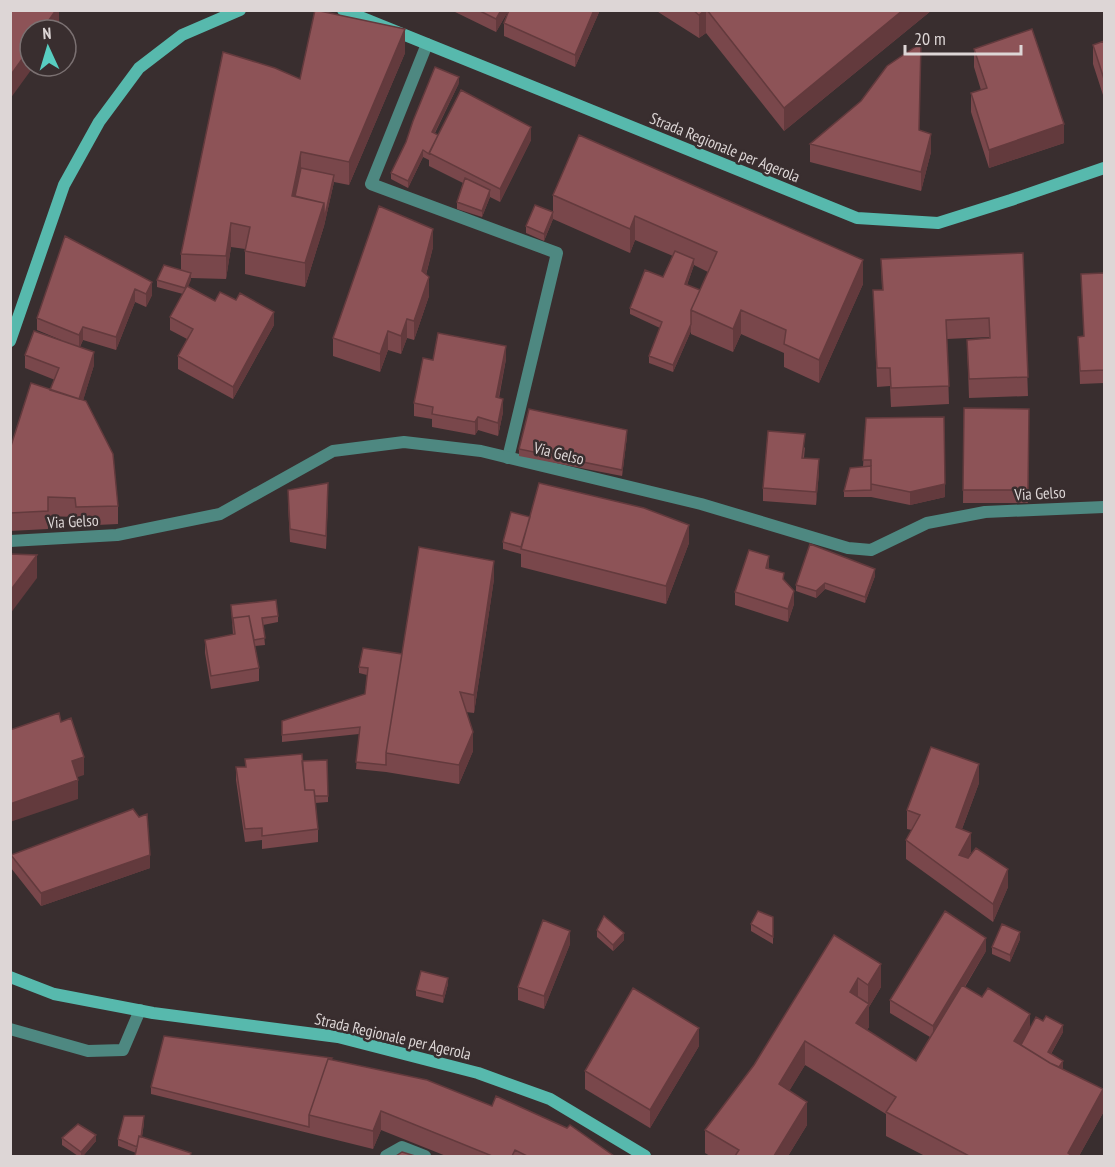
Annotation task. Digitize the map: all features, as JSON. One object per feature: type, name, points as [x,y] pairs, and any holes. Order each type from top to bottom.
[{"type":"main road","points":[[10,341],[64,185],[99,122],[138,68],[182,35],[240,10]]},
{"type":"main road","name":"Strada Regionale per Agerola","points":[[343,10],[858,218],[938,223],[1104,168]]},
{"type":"main road","name":"Strada Regionale per Agerola","points":[[10,977],[54,994],[140,1010],[338,1037],[478,1073],[550,1099],[645,1156]]},
{"type":"street","points":[[427,44],[371,184],[557,254],[508,458]]},
{"type":"street","name":"Via Gelso","points":[[10,541],[117,535],[220,514],[333,451],[404,442],[482,451],[702,504],[848,548],[871,550],[927,523],[985,512],[1104,507]]},
{"type":"street","points":[[10,1029],[88,1051],[123,1050],[140,1010]]},
{"type":"street","points":[[386,1156],[402,1147],[425,1156]]},
{"type":"building","points":[[10,10],[56,10],[50,18],[18,18],[18,65],[10,76]]},
{"type":"building","points":[[315,10],[405,29],[349,162],[301,152],[292,196],[324,203],[305,263],[245,251],[250,227],[231,223],[226,256],[181,254],[223,52],[275,68],[300,79]]},
{"type":"building","points":[[478,10],[501,10],[496,19]]},
{"type":"building","points":[[509,10],[594,10],[575,55],[504,23]]},
{"type":"building","points":[[693,10],[705,10],[699,15]]},
{"type":"building","points":[[707,10],[903,10],[784,108]]},
{"type":"building","points":[[1032,29],[1064,124],[989,150],[971,93],[987,88],[974,49]]},
{"type":"building","points":[[1104,41],[1104,79],[1093,45]]},
{"type":"building","points":[[921,43],[919,130],[931,134],[921,172],[810,144],[861,101],[887,66]]},
{"type":"building","points":[[435,67],[459,77],[432,132],[438,135],[429,154],[423,150],[408,181],[391,173],[406,142]]},
{"type":"building","points":[[461,90],[531,127],[500,189],[429,153]]},
{"type":"building","points":[[579,135],[863,260],[819,360],[784,344],[786,330],[741,310],[733,329],[691,310],[717,252],[635,216],[630,229],[553,195]]},
{"type":"building","points":[[301,168],[334,175],[324,220],[324,203],[295,196]]},
{"type":"building","points":[[465,178],[490,190],[482,211],[457,202]]},
{"type":"building","points":[[535,205],[553,212],[544,234],[526,226]]},
{"type":"building","points":[[379,206],[433,229],[422,271],[429,277],[414,321],[407,319],[401,336],[388,331],[380,354],[333,338]]},
{"type":"building","points":[[65,236],[152,282],[146,294],[135,289],[116,337],[83,327],[79,335],[37,318]]},
{"type":"building","points":[[675,251],[694,259],[685,284],[700,290],[691,310],[691,324],[673,365],[649,356],[662,322],[630,308],[645,270],[663,277]]},
{"type":"building","points":[[1023,253],[1028,377],[969,379],[967,340],[990,338],[989,318],[946,320],[949,386],[891,388],[890,368],[877,368],[873,290],[883,290],[881,259]]},
{"type":"building","points":[[164,265],[191,273],[185,288],[157,280]]},
{"type":"building","points":[[1104,273],[1104,370],[1080,371],[1078,337],[1084,336],[1081,274]]},
{"type":"building","points":[[187,286],[215,301],[220,292],[236,300],[240,293],[274,312],[233,387],[178,356],[193,329],[170,317]]},
{"type":"building","points":[[34,331],[94,352],[79,399],[50,390],[59,368],[25,355]]},
{"type":"building","points":[[438,333],[506,346],[496,397],[503,399],[498,423],[478,417],[475,422],[432,414],[433,407],[414,403],[423,358],[433,360]]},
{"type":"building","points":[[31,383],[86,401],[113,454],[118,506],[76,507],[75,498],[48,497],[48,511],[10,513],[10,449]]},
{"type":"building","points":[[964,408],[1029,409],[1028,490],[963,490]]},
{"type":"building","points":[[529,409],[627,430],[622,470],[519,449]]},
{"type":"building","points":[[944,417],[945,484],[910,492],[871,484],[871,460],[863,460],[866,418]]},
{"type":"building","points":[[768,431],[805,434],[802,458],[819,459],[816,492],[763,488]]},
{"type":"building","points":[[871,466],[871,490],[844,491],[850,468]]},
{"type":"building","points":[[328,483],[326,536],[290,529],[288,490]]},
{"type":"building","points":[[539,483],[644,508],[689,525],[666,586],[521,549]]},
{"type":"building","points":[[511,512],[530,517],[521,547],[503,542]]},
{"type":"building","points":[[810,544],[875,569],[865,597],[825,583],[816,591],[796,585]]},
{"type":"building","points":[[419,547],[494,561],[474,695],[460,692],[473,732],[459,765],[386,753]]},
{"type":"building","points":[[749,550],[769,556],[766,568],[784,573],[783,579],[794,591],[788,609],[735,592]]},
{"type":"building","points":[[10,554],[37,555],[10,591]]},
{"type":"building","points":[[276,600],[278,616],[262,618],[265,638],[254,640],[249,616],[233,618],[233,625],[231,605]]},
{"type":"building","points":[[249,616],[259,668],[211,676],[205,640],[235,634],[233,618]]},
{"type":"building","points":[[363,648],[402,654],[386,765],[356,762],[360,727],[282,735],[282,721],[365,694],[368,668],[359,667]]},
{"type":"building","points":[[59,713],[61,722],[71,718],[84,757],[72,761],[78,780],[10,804],[10,730]]},
{"type":"building","points":[[931,747],[979,764],[956,827],[971,833],[959,855],[968,858],[976,848],[1008,869],[993,904],[906,840],[920,815],[907,810]]},
{"type":"building","points":[[302,754],[305,790],[314,790],[318,829],[262,836],[262,828],[245,829],[236,767],[246,767],[245,759]]},
{"type":"building","points":[[327,760],[328,796],[315,796],[314,790],[305,790],[302,761]]},
{"type":"building","points":[[133,809],[139,817],[147,814],[150,855],[41,893],[11,855]]},
{"type":"building","points":[[758,911],[773,917],[773,937],[751,924]]},
{"type":"building","points":[[945,911],[986,938],[933,1026],[890,1000]]},
{"type":"building","points":[[604,916],[624,933],[613,945],[597,930]]},
{"type":"building","points":[[543,920],[570,931],[544,996],[518,987]]},
{"type":"building","points":[[1002,924],[1020,932],[1010,955],[992,947]]},
{"type":"building","points":[[834,935],[881,964],[868,985],[858,978],[850,992],[869,1004],[856,1023],[916,1061],[962,985],[982,997],[988,988],[1030,1014],[1014,1041],[1050,1063],[1103,1089],[1068,1153],[1072,1156],[969,1156],[886,1112],[896,1097],[805,1041],[779,1084],[807,1102],[774,1156],[735,1156],[739,1150],[705,1130],[754,1065]]},
{"type":"building","points":[[421,971],[448,978],[443,996],[416,990]]},
{"type":"building","points":[[633,988],[699,1028],[650,1110],[585,1071]]},
{"type":"building","points":[[1046,1016],[1063,1025],[1048,1052],[1063,1061],[1059,1067],[1021,1045],[1036,1017],[1043,1021]]},
{"type":"building","points":[[164,1036],[332,1058],[328,1059],[309,1115],[309,1127],[151,1087]]},
{"type":"building","points":[[328,1059],[427,1080],[492,1106],[496,1096],[567,1128],[570,1125],[614,1156],[527,1156],[515,1150],[512,1156],[492,1156],[381,1111],[373,1131],[309,1115]]},
{"type":"building","points":[[124,1116],[144,1116],[137,1147],[118,1139]]},
{"type":"building","points":[[78,1124],[96,1135],[81,1152],[62,1138]]},
{"type":"building","points":[[139,1136],[191,1153],[190,1156],[135,1156]]},
{"type":"building","points":[[402,1152],[415,1156],[396,1156]]}]
